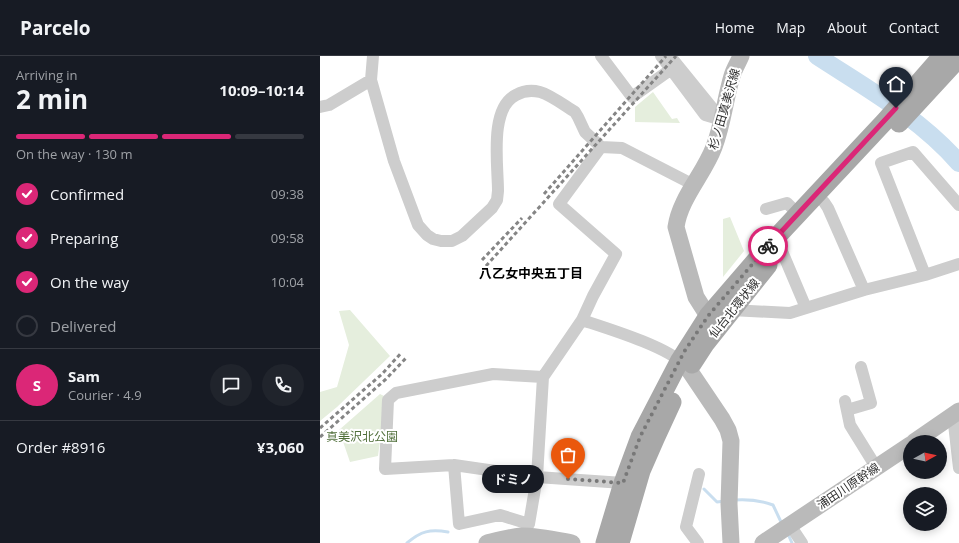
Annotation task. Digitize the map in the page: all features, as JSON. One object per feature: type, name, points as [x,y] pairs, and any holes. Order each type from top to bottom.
[{"type":"main road","name":"仙台北環状線","points":[[604,543],[623,483],[640,437],[684,365],[705,344],[781,249],[824,202],[947,59]]},
{"type":"main road","name":"仙台北環状線","points":[[620,543],[641,471],[684,365],[708,316],[798,214],[891,123]]},
{"type":"street","points":[[373,56],[371,80],[394,161],[418,225],[433,239],[452,241],[462,236],[492,208],[497,200],[498,191],[497,129],[500,116],[505,104],[512,96],[527,91],[541,92],[575,112],[585,132],[601,147],[622,148],[694,185]]},
{"type":"street","points":[[601,56],[632,97],[670,70]]},
{"type":"street","points":[[661,56],[705,115],[722,120]]},
{"type":"street","points":[[670,56],[722,120]]},
{"type":"street","name":"杉ノ田真美沢線","points":[[708,316],[696,297],[676,227],[677,220],[684,203],[715,147],[732,75],[741,56]]},
{"type":"street","points":[[320,107],[329,105],[371,80]]},
{"type":"street","points":[[454,465],[458,524],[500,515],[529,524],[536,476],[543,377],[582,320],[593,296],[616,254],[558,204],[601,147]]},
{"type":"street","points":[[925,275],[881,163],[913,152],[959,205]]},
{"type":"street","points":[[824,202],[864,290]]},
{"type":"street","points":[[766,209],[787,203],[798,214]]},
{"type":"street","points":[[781,249],[806,308]]},
{"type":"street","points":[[731,310],[790,313],[864,290],[925,275],[959,264]]},
{"type":"street","points":[[582,320],[672,354],[684,365],[728,430],[731,441],[729,501],[731,543]]},
{"type":"street","points":[[862,367],[871,402],[846,406],[850,425],[876,467]]},
{"type":"street","points":[[543,377],[493,374],[396,393],[388,400],[385,469],[454,465],[536,476],[623,483]]},
{"type":"street","points":[[924,435],[956,413]]},
{"type":"street","points":[[956,413],[959,468]]},
{"type":"street","name":"浦田川原幹線","points":[[763,543],[903,449]]},
{"type":"street","points":[[698,543],[686,527],[699,474]]},
{"type":"street","points":[[785,529],[802,543]]},
{"type":"street","points":[[487,543],[506,538],[522,540],[554,540],[572,543]]},
{"type":"green space","points":[[653,92],[672,119],[677,118],[680,123],[635,122],[635,107]]},
{"type":"green space","points":[[730,217],[744,251],[723,277],[723,219]]},
{"type":"green space","points":[[350,310],[390,356],[337,407],[320,421],[320,392],[337,387],[349,345],[339,311]]},
{"type":"green space","name":"真美沢北公園","points":[[380,394],[386,397],[378,456],[350,462],[339,430]]},
{"type":"waterway","points":[[817,56],[910,118],[944,147],[959,163]]},
{"type":"waterway","points":[[704,489],[717,502],[725,501]]},
{"type":"waterway","points":[[734,500],[754,500],[773,505],[782,524]]},
{"type":"waterway","points":[[407,543],[421,533],[431,531],[448,532]]},
{"type":"waterway","points":[[788,534],[792,543]]},
{"type":"railway","points":[[544,194],[666,56]]},
{"type":"railway","points":[[486,266],[676,56]]},
{"type":"railway","points":[[482,260],[522,218]]},
{"type":"railway","points":[[320,428],[382,374],[402,352]]},
{"type":"railway","points":[[320,437],[386,379],[407,357]]},
{"type":"way so far","points":[[568,479],[623,483],[640,437],[684,352],[708,316],[768,246]]},
{"type":"place","name":"ドミノ","points":[[568,479]]},
{"type":"district","name":"八乙女中央五丁目","points":[[531,273]]},
{"type":"route","points":[[768,246],[896,108]]}]
